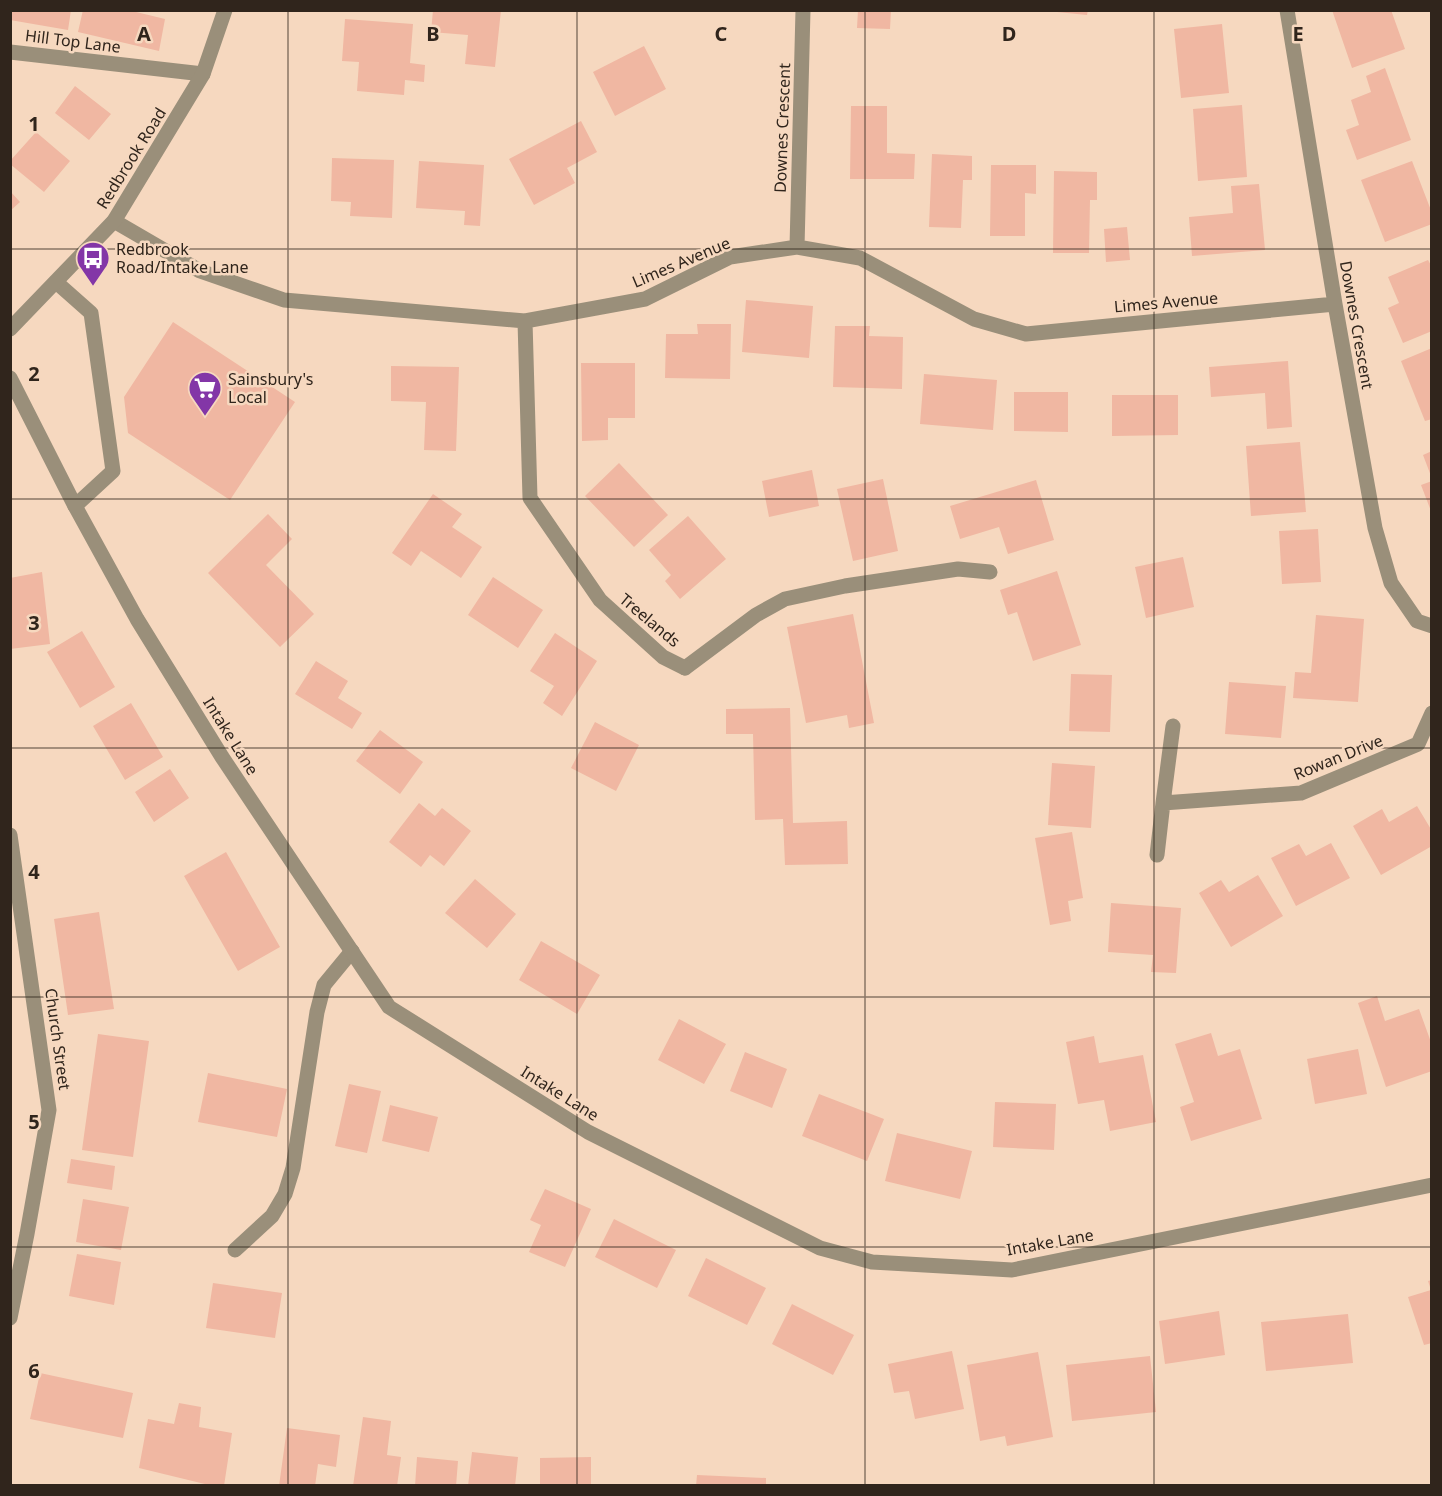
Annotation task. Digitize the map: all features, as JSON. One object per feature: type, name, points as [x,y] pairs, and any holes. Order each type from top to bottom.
[{"type":"street","name":"Redbrook Road","points":[[10,329],[114,221],[203,74],[225,10]]},
{"type":"street","name":"Downes Crescent","points":[[797,247],[803,10]]},
{"type":"street","name":"Downes Crescent","points":[[1287,10],[1335,304],[1375,528],[1390,583],[1417,621],[1431,626]]},
{"type":"street","name":"Hill Top Lane","points":[[10,52],[203,74]]},
{"type":"street","name":"Limes Avenue","points":[[114,221],[200,271],[284,300],[525,321],[645,299],[730,257],[797,247],[860,258],[974,320],[1026,333],[1335,304]]},
{"type":"street","points":[[56,282],[91,313],[113,471],[75,506]]},
{"type":"street","name":"Treelands","points":[[525,321],[530,498],[600,600],[663,657],[685,668],[756,615],[785,599],[845,586],[958,569],[990,572]]},
{"type":"street","name":"Intake Lane","points":[[10,378],[75,506],[137,619],[222,757],[389,1007],[588,1132],[820,1248],[872,1262],[1012,1270],[1431,1185]]},
{"type":"street","name":"Rowan Drive","points":[[1163,803],[1301,793],[1418,744],[1431,713]]},
{"type":"street","points":[[1157,855],[1173,726]]},
{"type":"street","name":"Church Street","points":[[10,835],[49,1110],[10,1318]]},
{"type":"street","points":[[235,1250],[272,1216],[285,1194],[293,1168],[317,1012],[324,985],[352,951]]},
{"type":"street","points":[[10,1237],[27,1234]]},
{"type":"building","points":[[10,10],[71,10],[68,30],[10,20]]},
{"type":"building","points":[[83,10],[128,10],[165,19],[159,51],[78,32]]},
{"type":"building","points":[[433,10],[501,10],[495,67],[465,64],[468,35],[431,32]]},
{"type":"building","points":[[858,10],[891,10],[890,29],[857,28]]},
{"type":"building","points":[[1057,10],[1088,10],[1087,15],[1057,12]]},
{"type":"building","points":[[1332,10],[1391,10],[1405,49],[1352,68]]},
{"type":"building","points":[[345,19],[413,24],[410,63],[425,65],[424,82],[405,80],[404,95],[357,91],[359,62],[342,61]]},
{"type":"building","points":[[1222,24],[1229,93],[1181,98],[1174,29]]},
{"type":"building","points":[[644,46],[666,89],[615,116],[593,72]]},
{"type":"building","points":[[1385,68],[1411,140],[1357,160],[1346,130],[1359,125],[1351,100],[1371,92],[1366,76]]},
{"type":"building","points":[[75,86],[111,114],[89,140],[55,113]]},
{"type":"building","points":[[1242,105],[1247,177],[1198,181],[1193,109]]},
{"type":"building","points":[[851,106],[887,106],[887,153],[915,154],[914,179],[850,179]]},
{"type":"building","points":[[581,121],[597,152],[567,168],[575,183],[534,205],[509,159]]},
{"type":"building","points":[[36,132],[70,161],[44,192],[10,164],[10,161]]},
{"type":"building","points":[[932,154],[972,156],[972,180],[963,180],[961,228],[929,227]]},
{"type":"building","points":[[332,158],[394,160],[392,218],[350,216],[351,202],[331,201]]},
{"type":"building","points":[[419,161],[484,165],[480,226],[464,225],[465,211],[416,208]]},
{"type":"building","points":[[1412,161],[1432,213],[1432,224],[1385,242],[1361,180]]},
{"type":"building","points":[[991,165],[1036,165],[1036,194],[1025,193],[1025,236],[990,236]]},
{"type":"building","points":[[1054,171],[1097,172],[1097,200],[1090,200],[1089,253],[1053,253]]},
{"type":"building","points":[[1259,184],[1265,250],[1192,256],[1189,217],[1233,213],[1231,186]]},
{"type":"building","points":[[10,191],[20,202],[10,211]]},
{"type":"building","points":[[1127,227],[1130,260],[1106,262],[1104,229]]},
{"type":"building","points":[[1428,260],[1432,267],[1432,331],[1403,343],[1388,308],[1399,303],[1388,277]]},
{"type":"building","points":[[746,300],[813,306],[809,358],[742,352]]},
{"type":"building","name":"Sainsbury's Local","points":[[173,322],[295,402],[230,500],[128,433],[124,397]]},
{"type":"building","points":[[697,324],[731,324],[730,379],[665,378],[666,334],[698,334]]},
{"type":"building","points":[[835,326],[870,326],[869,336],[903,337],[902,389],[833,387]]},
{"type":"building","points":[[1432,348],[1432,419],[1425,421],[1401,361]]},
{"type":"building","points":[[1288,361],[1292,427],[1267,429],[1265,393],[1211,397],[1209,367]]},
{"type":"building","points":[[581,363],[635,363],[635,418],[608,418],[608,440],[582,441]]},
{"type":"building","points":[[391,366],[459,367],[456,451],[424,450],[426,402],[391,401]]},
{"type":"building","points":[[924,374],[997,380],[993,430],[920,424]]},
{"type":"building","points":[[1014,392],[1068,392],[1068,432],[1014,431]]},
{"type":"building","points":[[1112,395],[1178,395],[1178,435],[1112,436]]},
{"type":"building","points":[[1300,442],[1306,512],[1251,516],[1246,446]]},
{"type":"building","points":[[1432,451],[1432,476],[1431,476],[1423,455]]},
{"type":"building","points":[[619,463],[668,515],[634,547],[585,496]]},
{"type":"building","points":[[812,470],[819,506],[769,517],[762,481]]},
{"type":"building","points":[[883,479],[898,551],[853,561],[837,489]]},
{"type":"building","points":[[1036,480],[1054,540],[1008,554],[999,527],[960,539],[950,506]]},
{"type":"building","points":[[1432,481],[1432,511],[1431,511],[1421,485]]},
{"type":"building","points":[[433,494],[462,514],[452,527],[482,547],[461,578],[421,551],[411,566],[392,553]]},
{"type":"building","points":[[268,514],[292,539],[266,565],[314,614],[280,647],[208,573]]},
{"type":"building","points":[[688,516],[726,559],[680,599],[665,581],[671,575],[649,550]]},
{"type":"building","points":[[1318,529],[1321,582],[1282,584],[1279,531]]},
{"type":"building","points":[[1183,557],[1194,607],[1146,618],[1135,567]]},
{"type":"building","points":[[1057,571],[1081,645],[1033,661],[1017,612],[1008,615],[1000,590]]},
{"type":"building","points":[[42,572],[50,644],[10,649],[10,578]]},
{"type":"building","points":[[493,577],[543,610],[518,648],[468,615]]},
{"type":"building","points":[[853,614],[874,723],[849,728],[847,715],[806,723],[787,627]]},
{"type":"building","points":[[1316,615],[1364,619],[1358,702],[1293,698],[1295,672],[1311,673]]},
{"type":"building","points":[[82,631],[115,687],[80,708],[47,652]]},
{"type":"building","points":[[555,633],[597,661],[562,716],[543,703],[554,686],[530,671]]},
{"type":"building","points":[[316,661],[348,681],[338,698],[362,713],[352,729],[295,694]]},
{"type":"building","points":[[1071,674],[1112,675],[1110,732],[1069,731]]},
{"type":"building","points":[[1229,682],[1286,686],[1281,738],[1225,734]]},
{"type":"building","points":[[131,703],[163,757],[125,780],[93,726]]},
{"type":"building","points":[[790,708],[793,823],[847,821],[848,864],[785,865],[783,819],[755,820],[753,734],[726,734],[726,709]]},
{"type":"building","points":[[595,722],[639,745],[616,791],[571,768]]},
{"type":"building","points":[[380,730],[423,762],[400,794],[356,761]]},
{"type":"building","points":[[1052,763],[1095,766],[1091,828],[1048,825]]},
{"type":"building","points":[[170,769],[189,798],[154,822],[135,792]]},
{"type":"building","points":[[419,803],[435,816],[442,808],[471,831],[444,866],[430,855],[421,867],[389,842]]},
{"type":"building","points":[[1417,806],[1432,831],[1432,846],[1381,875],[1353,826],[1382,809],[1389,822]]},
{"type":"building","points":[[1072,832],[1083,898],[1068,901],[1071,921],[1050,925],[1035,838]]},
{"type":"building","points":[[1331,843],[1350,878],[1296,906],[1271,858],[1299,844],[1306,856]]},
{"type":"building","points":[[226,852],[280,947],[238,971],[184,876]]},
{"type":"building","points":[[1258,875],[1283,916],[1231,947],[1199,893],[1221,880],[1229,892]]},
{"type":"building","points":[[475,879],[516,914],[487,948],[445,913]]},
{"type":"building","points":[[1111,903],[1181,908],[1176,973],[1151,972],[1153,955],[1108,952]]},
{"type":"building","points":[[99,912],[114,1009],[68,1015],[54,919]]},
{"type":"building","points":[[541,941],[600,975],[577,1014],[519,980]]},
{"type":"building","points":[[1377,996],[1385,1021],[1419,1009],[1432,1045],[1432,1071],[1386,1087],[1358,1003]]},
{"type":"building","points":[[679,1019],[726,1044],[704,1084],[658,1060]]},
{"type":"building","points":[[1211,1033],[1218,1056],[1240,1049],[1262,1119],[1191,1141],[1180,1107],[1194,1102],[1175,1044]]},
{"type":"building","points":[[98,1034],[149,1041],[133,1157],[82,1150]]},
{"type":"building","points":[[1094,1036],[1099,1063],[1143,1055],[1156,1122],[1110,1131],[1104,1100],[1078,1104],[1066,1042]]},
{"type":"building","points":[[1358,1049],[1367,1094],[1315,1104],[1307,1059]]},
{"type":"building","points":[[745,1052],[787,1069],[772,1108],[730,1091]]},
{"type":"building","points":[[208,1073],[287,1089],[277,1137],[198,1122]]},
{"type":"building","points":[[349,1084],[381,1091],[367,1153],[335,1146]]},
{"type":"building","points":[[819,1094],[884,1119],[867,1161],[802,1136]]},
{"type":"building","points":[[995,1102],[1056,1104],[1054,1150],[993,1147]]},
{"type":"building","points":[[390,1105],[438,1117],[429,1152],[382,1141]]},
{"type":"building","points":[[897,1133],[972,1151],[960,1199],[885,1181]]},
{"type":"building","points":[[71,1159],[115,1166],[112,1190],[67,1183]]},
{"type":"building","points":[[545,1189],[591,1209],[565,1267],[529,1252],[541,1225],[530,1220]]},
{"type":"building","points":[[83,1199],[129,1207],[121,1250],[76,1242]]},
{"type":"building","points":[[614,1219],[676,1250],[657,1288],[595,1257]]},
{"type":"building","points":[[77,1254],[121,1262],[114,1305],[69,1296]]},
{"type":"building","points":[[706,1258],[766,1288],[747,1325],[688,1296]]},
{"type":"building","points":[[1432,1280],[1432,1343],[1424,1345],[1408,1297],[1431,1290],[1428,1281]]},
{"type":"building","points":[[213,1283],[282,1293],[275,1338],[206,1328]]},
{"type":"building","points":[[792,1304],[854,1335],[833,1375],[772,1344]]},
{"type":"building","points":[[1219,1311],[1225,1355],[1165,1364],[1159,1321]]},
{"type":"building","points":[[1348,1314],[1353,1363],[1266,1371],[1261,1322]]},
{"type":"building","points":[[952,1351],[964,1409],[915,1419],[909,1391],[894,1393],[888,1364]]},
{"type":"building","points":[[1038,1352],[1053,1437],[1007,1446],[1005,1436],[980,1441],[967,1365]]},
{"type":"building","points":[[1150,1356],[1156,1412],[1072,1421],[1066,1365]]},
{"type":"building","points":[[40,1373],[133,1393],[123,1438],[30,1419]]},
{"type":"building","points":[[179,1403],[201,1407],[199,1427],[232,1433],[224,1486],[213,1486],[139,1468],[148,1419],[174,1424]]},
{"type":"building","points":[[363,1417],[391,1421],[387,1455],[401,1457],[397,1486],[353,1486]]},
{"type":"building","points":[[287,1428],[340,1435],[336,1467],[318,1464],[315,1486],[279,1486]]},
{"type":"building","points":[[472,1452],[518,1457],[515,1486],[468,1486]]},
{"type":"building","points":[[417,1457],[458,1461],[456,1486],[415,1486]]},
{"type":"building","points":[[591,1457],[591,1486],[540,1486],[540,1458]]},
{"type":"building","points":[[697,1475],[766,1478],[766,1486],[696,1486]]},
{"type":"place","name":"Redbrook Road/Intake Lane","points":[[93,287]]},
{"type":"place","name":"Sainsbury's Local","points":[[205,417]]}]
